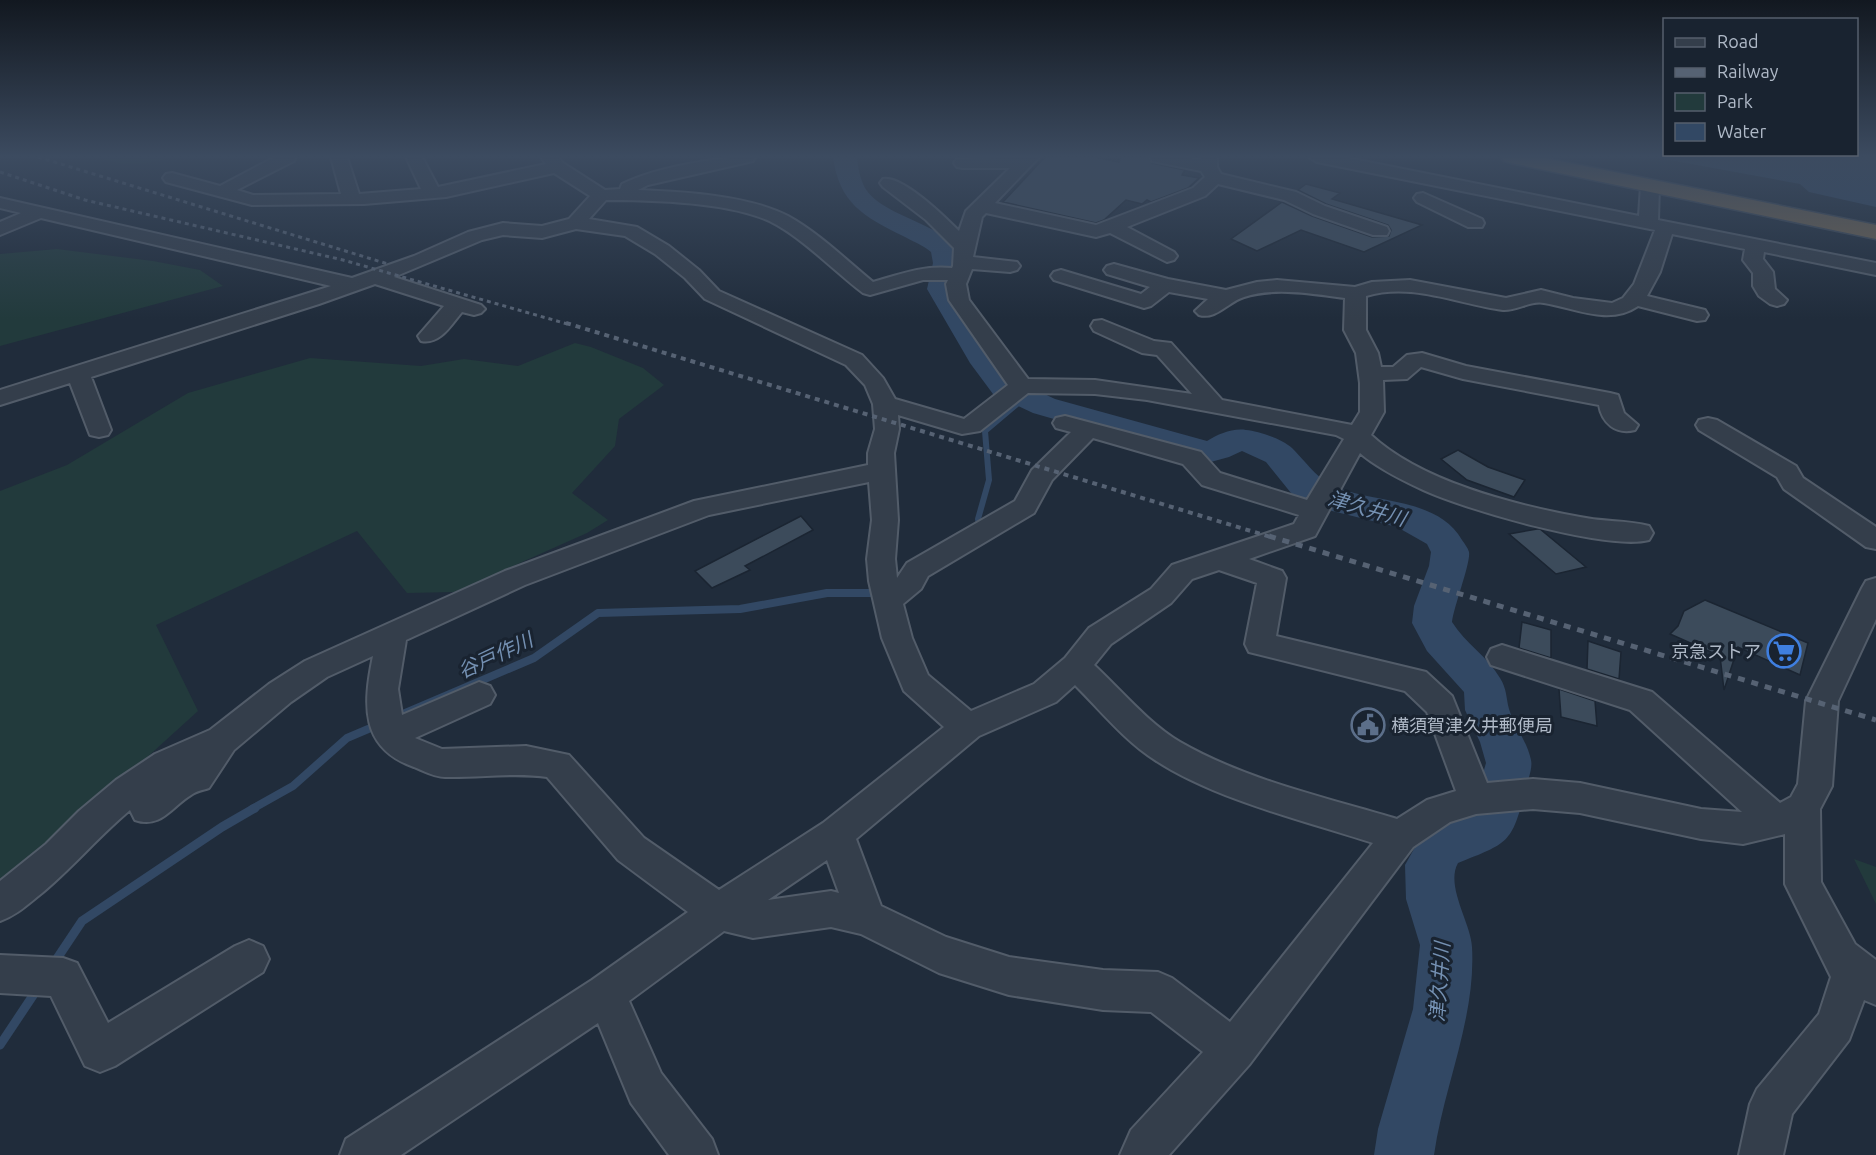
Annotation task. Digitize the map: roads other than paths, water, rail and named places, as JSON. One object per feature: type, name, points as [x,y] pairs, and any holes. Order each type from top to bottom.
[{"type":"highway","points":[[1772,211],[1876,232]]},
{"type":"street","points":[[28,211],[364,281],[466,306],[429,336]]},
{"type":"street","points":[[576,223],[590,211]]},
{"type":"street","points":[[754,211],[782,220],[870,289],[954,266],[1010,266]]},
{"type":"street","points":[[926,211],[933,216],[954,266],[956,293],[959,300],[1012,376],[1018,390]]},
{"type":"street","points":[[954,266],[970,222],[978,211]]},
{"type":"street","points":[[1004,211],[1096,231],[1112,228],[1153,211]]},
{"type":"street","points":[[1322,211],[1380,231]]},
{"type":"street","points":[[1448,211],[1474,224]]},
{"type":"street","points":[[1582,211],[1876,269]]},
{"type":"street","points":[[1206,311],[1214,302],[1225,296],[1262,288],[1289,286],[1356,293],[1371,286],[1388,285],[1429,289],[1506,304],[1519,303],[1540,295],[1574,305],[1615,309],[1624,307],[1634,299],[1653,265],[1656,226],[1654,211]]},
{"type":"street","points":[[0,229],[36,213]]},
{"type":"street","points":[[0,398],[364,281],[491,231],[503,229],[542,232],[576,223],[630,231],[662,250],[692,274],[712,295],[854,360],[875,383],[885,404],[887,429],[881,453],[885,520],[881,559],[883,581],[897,638],[915,682],[967,727]]},
{"type":"street","points":[[1112,228],[1167,256]]},
{"type":"street","points":[[1755,246],[1753,260],[1763,272],[1762,287],[1768,295],[1777,300]]},
{"type":"street","points":[[1114,270],[1165,285],[1225,296]]},
{"type":"street","points":[[1061,276],[1144,302],[1165,285]]},
{"type":"street","points":[[362,1155],[606,994],[719,912],[836,834],[967,727],[1045,693],[1076,666],[1100,636],[1161,596],[1182,572],[1305,530],[1356,435],[1372,412],[1370,373],[1366,353],[1355,330],[1356,293]]},
{"type":"street","points":[[1634,299],[1697,315]]},
{"type":"street","points":[[1102,326],[1150,348],[1163,348],[1214,405]]},
{"type":"street","points":[[1370,373],[1399,374],[1415,360],[1422,360],[1463,372],[1610,400],[1613,416],[1626,425]]},
{"type":"street","points":[[78,374],[99,430]]},
{"type":"street","points":[[885,404],[962,427],[971,426],[1018,390],[1118,389],[1214,405],[1342,429],[1356,435],[1372,450],[1429,483],[1515,512],[1582,527],[1639,533]]},
{"type":"street","points":[[1118,389],[1178,413]]},
{"type":"street","points":[[1707,425],[1787,472],[1793,483],[1876,540]]},
{"type":"street","points":[[888,600],[911,582],[917,570],[1025,507],[1041,476],[1076,426],[1192,458],[1211,479],[1320,500]]},
{"type":"street","points":[[0,904],[59,856],[91,822],[128,790],[167,764],[222,740],[280,693],[316,669],[515,579],[703,507],[881,471]]},
{"type":"street","points":[[1218,559],[1272,578],[1260,644],[1415,681],[1441,705],[1493,797]]},
{"type":"street","points":[[1142,1155],[1147,1146],[1234,1050],[1400,836],[1439,811],[1493,797],[1580,798],[1701,824],[1743,828],[1790,815],[1815,786],[1822,701],[1876,589]]},
{"type":"street","points":[[392,636],[382,689],[389,735],[408,752],[442,764],[526,760],[557,765],[631,849],[719,912],[753,920],[831,909],[867,918],[939,954],[1009,976],[1102,990],[1158,992],[1234,1050]]},
{"type":"street","points":[[1502,657],[1641,701],[1790,815],[1803,884],[1851,976],[1835,1026],[1772,1104],[1761,1155]]},
{"type":"street","points":[[1076,666],[1144,733],[1167,751],[1225,780],[1400,836]]},
{"type":"street","points":[[389,735],[479,695]]},
{"type":"street","points":[[147,809],[186,779],[197,778],[222,740]]},
{"type":"street","points":[[836,834],[867,918]]},
{"type":"street","points":[[1842,958],[1876,985]]},
{"type":"street","points":[[0,974],[63,977],[100,1051],[249,959]]},
{"type":"street","points":[[606,994],[646,1088],[696,1155]]},
{"type":"waterway","name":"津久井川","points":[[875,211],[942,248],[946,263],[941,289],[985,363],[1004,387],[1044,406],[1207,452],[1217,450],[1232,441],[1245,440],[1262,446],[1278,454],[1304,485],[1314,492],[1337,501],[1408,517],[1441,536],[1450,552],[1448,566],[1434,606],[1432,623],[1442,640],[1476,676],[1485,690],[1487,710],[1503,742],[1509,763],[1494,820],[1479,832],[1441,847],[1430,865],[1432,899],[1446,945],[1441,1009],[1408,1129],[1404,1155]]},
{"type":"waterway","name":"谷戸作川","points":[[980,530],[978,519],[989,480],[985,431],[1024,398]]},
{"type":"waterway","name":"谷戸作川","points":[[396,717],[534,658],[598,613],[740,609],[827,593],[879,593]]},
{"type":"waterway","name":"谷戸作川","points":[[252,809],[293,786],[347,738],[380,724]]},
{"type":"waterway","name":"谷戸作川","points":[[54,963],[82,921],[222,827],[255,808]]},
{"type":"waterway","name":"谷戸作川","points":[[0,1045],[38,988]]},
{"type":"railway","points":[[132,211],[343,260],[571,325]]},
{"type":"railway","points":[[214,211],[388,264]]},
{"type":"railway","points":[[566,323],[1274,538]]},
{"type":"railway","points":[[1269,536],[1876,720]]},
{"type":"place","name":"京急ストア","points":[[1784,651]]},
{"type":"place","name":"横須賀津久井郵便局","points":[[1368,725]]}]
